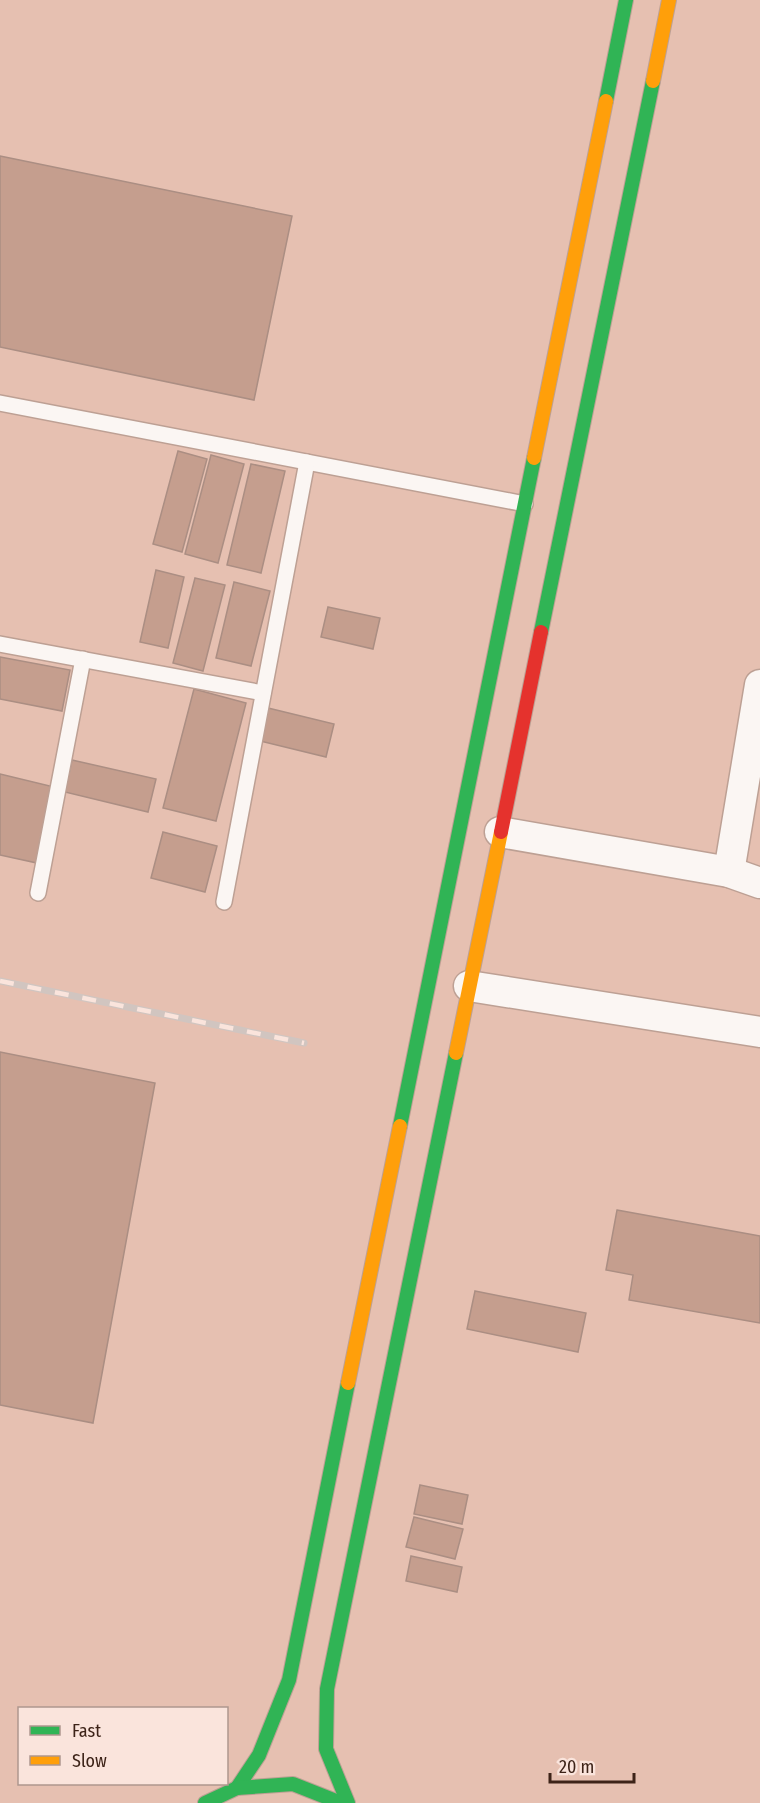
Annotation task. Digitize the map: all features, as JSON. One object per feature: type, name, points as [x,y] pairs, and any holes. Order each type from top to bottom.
[{"type":"street","points":[[237,1788],[259,1755],[289,1680],[626,0]]},
{"type":"street","points":[[348,1803],[326,1749],[327,1689],[669,0]]},
{"type":"street","points":[[729,872],[760,685]]},
{"type":"street","points":[[500,832],[729,872],[760,883]]},
{"type":"street","points":[[469,986],[760,1032]]},
{"type":"street","points":[[205,1803],[237,1788],[293,1784],[341,1803]]},
{"type":"lane","points":[[0,403],[525,504]]},
{"type":"lane","points":[[224,902],[307,462]]},
{"type":"lane","points":[[0,644],[263,693]]},
{"type":"lane","points":[[38,893],[83,659]]},
{"type":"building","points":[[0,156],[292,216],[254,400],[0,347]]},
{"type":"building","points":[[178,451],[207,459],[182,552],[153,544]]},
{"type":"building","points":[[211,455],[244,464],[218,563],[185,554]]},
{"type":"building","points":[[251,464],[285,471],[261,573],[227,565]]},
{"type":"building","points":[[156,570],[184,577],[168,648],[140,642]]},
{"type":"building","points":[[195,578],[225,585],[203,671],[173,663]]},
{"type":"building","points":[[234,582],[270,591],[251,666],[216,658]]},
{"type":"building","points":[[328,607],[380,618],[373,649],[321,637]]},
{"type":"building","points":[[0,657],[70,670],[62,711],[0,699]]},
{"type":"building","points":[[194,689],[246,703],[216,821],[163,808]]},
{"type":"building","points":[[264,707],[334,724],[326,757],[256,740]]},
{"type":"building","points":[[72,760],[156,779],[148,812],[65,792]]},
{"type":"building","points":[[0,774],[54,787],[37,863],[0,855]]},
{"type":"building","points":[[163,832],[217,846],[205,892],[151,878]]},
{"type":"building","points":[[0,1052],[155,1083],[93,1423],[0,1405]]},
{"type":"building","points":[[617,1210],[760,1236],[760,1323],[629,1300],[633,1275],[606,1270]]},
{"type":"building","points":[[475,1291],[586,1313],[578,1352],[467,1329]]},
{"type":"building","points":[[420,1485],[468,1495],[462,1524],[414,1514]]},
{"type":"building","points":[[414,1517],[463,1529],[455,1559],[406,1547]]},
{"type":"building","points":[[411,1556],[462,1567],[457,1592],[406,1581]]},
{"type":"railway","points":[[0,981],[304,1043]]},
{"type":"traffic: fast","points":[[606,101],[626,0]]},
{"type":"traffic: fast","points":[[541,632],[653,81]]},
{"type":"traffic: fast","points":[[400,1126],[534,458]]},
{"type":"traffic: fast","points":[[348,1803],[326,1749],[327,1689],[456,1053]]},
{"type":"traffic: fast","points":[[237,1788],[259,1755],[289,1680],[348,1383]]},
{"type":"traffic: fast","points":[[205,1803],[237,1788],[293,1784],[341,1803]]},
{"type":"traffic: slow","points":[[653,81],[669,0]]},
{"type":"traffic: slow","points":[[534,458],[606,101]]},
{"type":"traffic: slow","points":[[456,1053],[501,832]]},
{"type":"traffic: slow","points":[[348,1383],[400,1126]]},
{"type":"traffic: jam","points":[[501,832],[541,632]]}]
